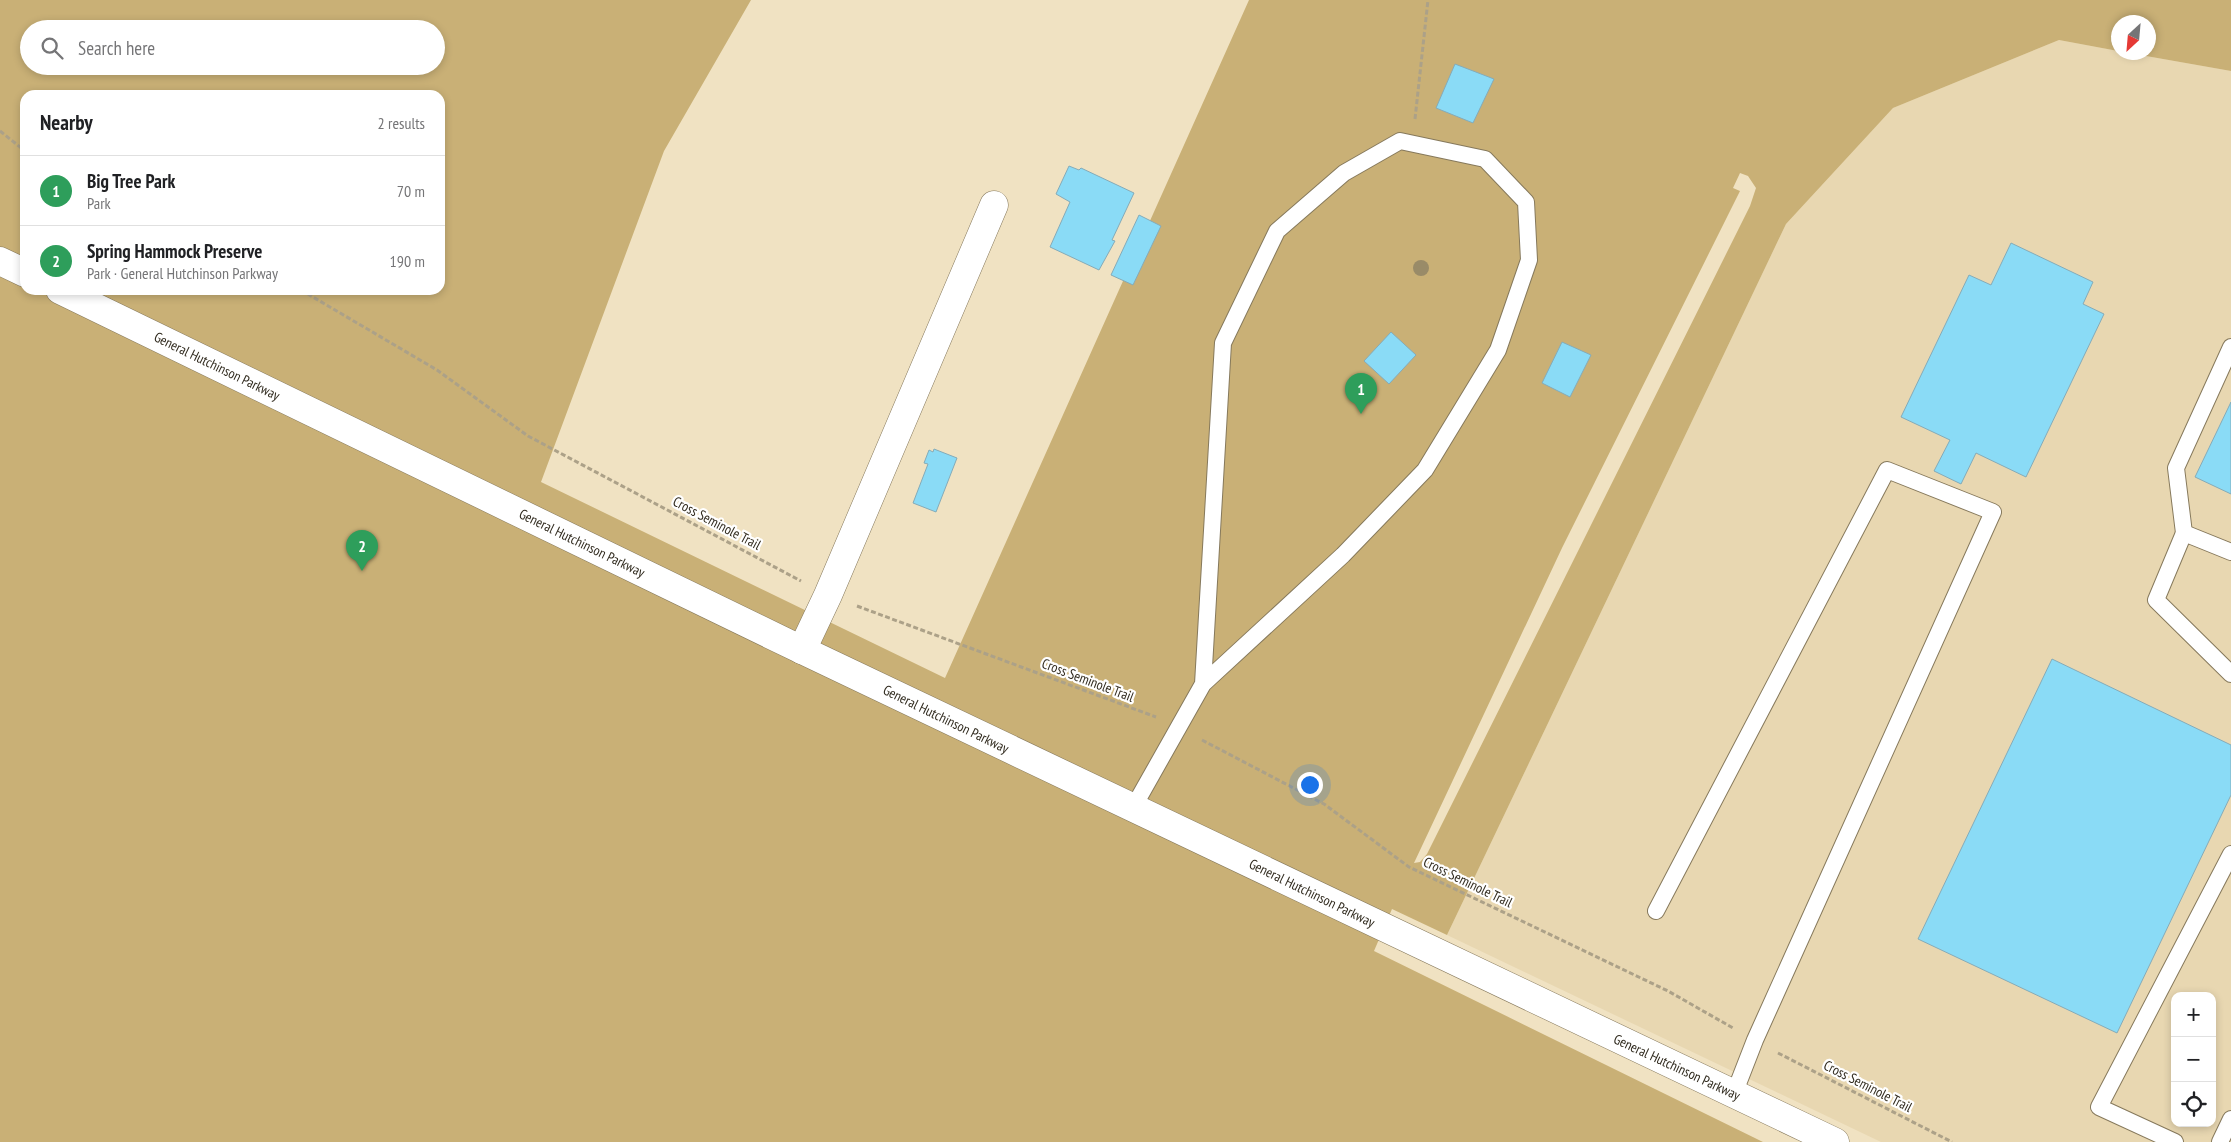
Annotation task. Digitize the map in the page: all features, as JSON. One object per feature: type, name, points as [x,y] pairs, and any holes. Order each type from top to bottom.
[{"type":"street","points":[[802,650],[828,595],[994,205]]},
{"type":"street","points":[[0,261],[20,271]]},
{"type":"street","name":"General Hutchinson Parkway","points":[[70,295],[802,650],[1835,1142]]},
{"type":"lane","points":[[1134,808],[1203,684],[1343,555],[1425,470],[1498,350],[1529,260],[1526,202],[1485,160],[1400,141],[1344,173],[1277,232],[1223,342],[1203,684]]},
{"type":"lane","points":[[2231,347],[2176,468],[2184,533],[2156,600],[2231,674]]},
{"type":"lane","points":[[1656,911],[1887,470],[1993,512],[1755,1040],[1734,1094]]},
{"type":"lane","points":[[2184,533],[2231,552]]},
{"type":"lane","points":[[2175,1142],[2099,1107],[2231,854]]},
{"type":"lane","points":[[2220,1142],[2231,1119]]},
{"type":"path","points":[[1414,123],[1428,0]]},
{"type":"path","points":[[0,131],[20,147]]},
{"type":"path","name":"Cross Seminole Trail","points":[[310,295],[437,370],[528,436],[828,595],[1152,716]]},
{"type":"path","name":"Cross Seminole Trail","points":[[1205,741],[1324,804],[1409,867],[1668,991],[1731,1027]]},
{"type":"path","name":"Cross Seminole Trail","points":[[1773,1050],[1952,1142]]},
{"type":"shaded area","points":[[0,0],[751,0],[664,151],[541,482],[945,678],[1249,0],[2231,0],[2231,71],[2156,58],[2156,15],[2111,15],[2111,50],[2059,40],[1893,108],[1786,224],[1447,935],[1392,909],[1374,951],[1763,1142],[0,1142]],"holes":[[[1740,173],[1748,176],[1756,188],[1750,206],[1427,854],[1420,862],[1414,863],[1562,548],[1740,191],[1733,188]]]},
{"type":"shaded area","points":[[2059,40],[2111,50],[2111,60],[2156,60],[2156,58],[2231,71],[2231,1142],[1881,1142],[1447,935],[1786,224],[1893,108]]},
{"type":"building","points":[[1455,64],[1494,79],[1473,123],[1436,108]]},
{"type":"building","points":[[1069,166],[1079,170],[1081,168],[1134,193],[1112,240],[1115,241],[1099,270],[1050,247],[1070,202],[1056,194]]},
{"type":"building","points":[[1139,215],[1161,226],[1133,285],[1111,275]]},
{"type":"building","points":[[2011,243],[2093,282],[2083,304],[2104,314],[2026,477],[1976,453],[1961,484],[1934,471],[1950,440],[1901,417],[1969,275],[1991,285]]},
{"type":"building","points":[[1391,332],[1416,355],[1389,384],[1364,361]]},
{"type":"building","points":[[1562,342],[1591,355],[1570,397],[1542,383]]},
{"type":"building","points":[[2231,402],[2231,494],[2195,477]]},
{"type":"building","points":[[934,449],[957,458],[936,512],[913,503],[928,464],[924,463],[929,450],[933,452]]},
{"type":"building","points":[[2052,659],[2231,745],[2231,795],[2117,1033],[1918,939]]},
{"type":"place","name":"Big Tree Park","points":[[1361,414]]},
{"type":"place","name":"Spring Hammock Preserve","points":[[362,571]]}]
